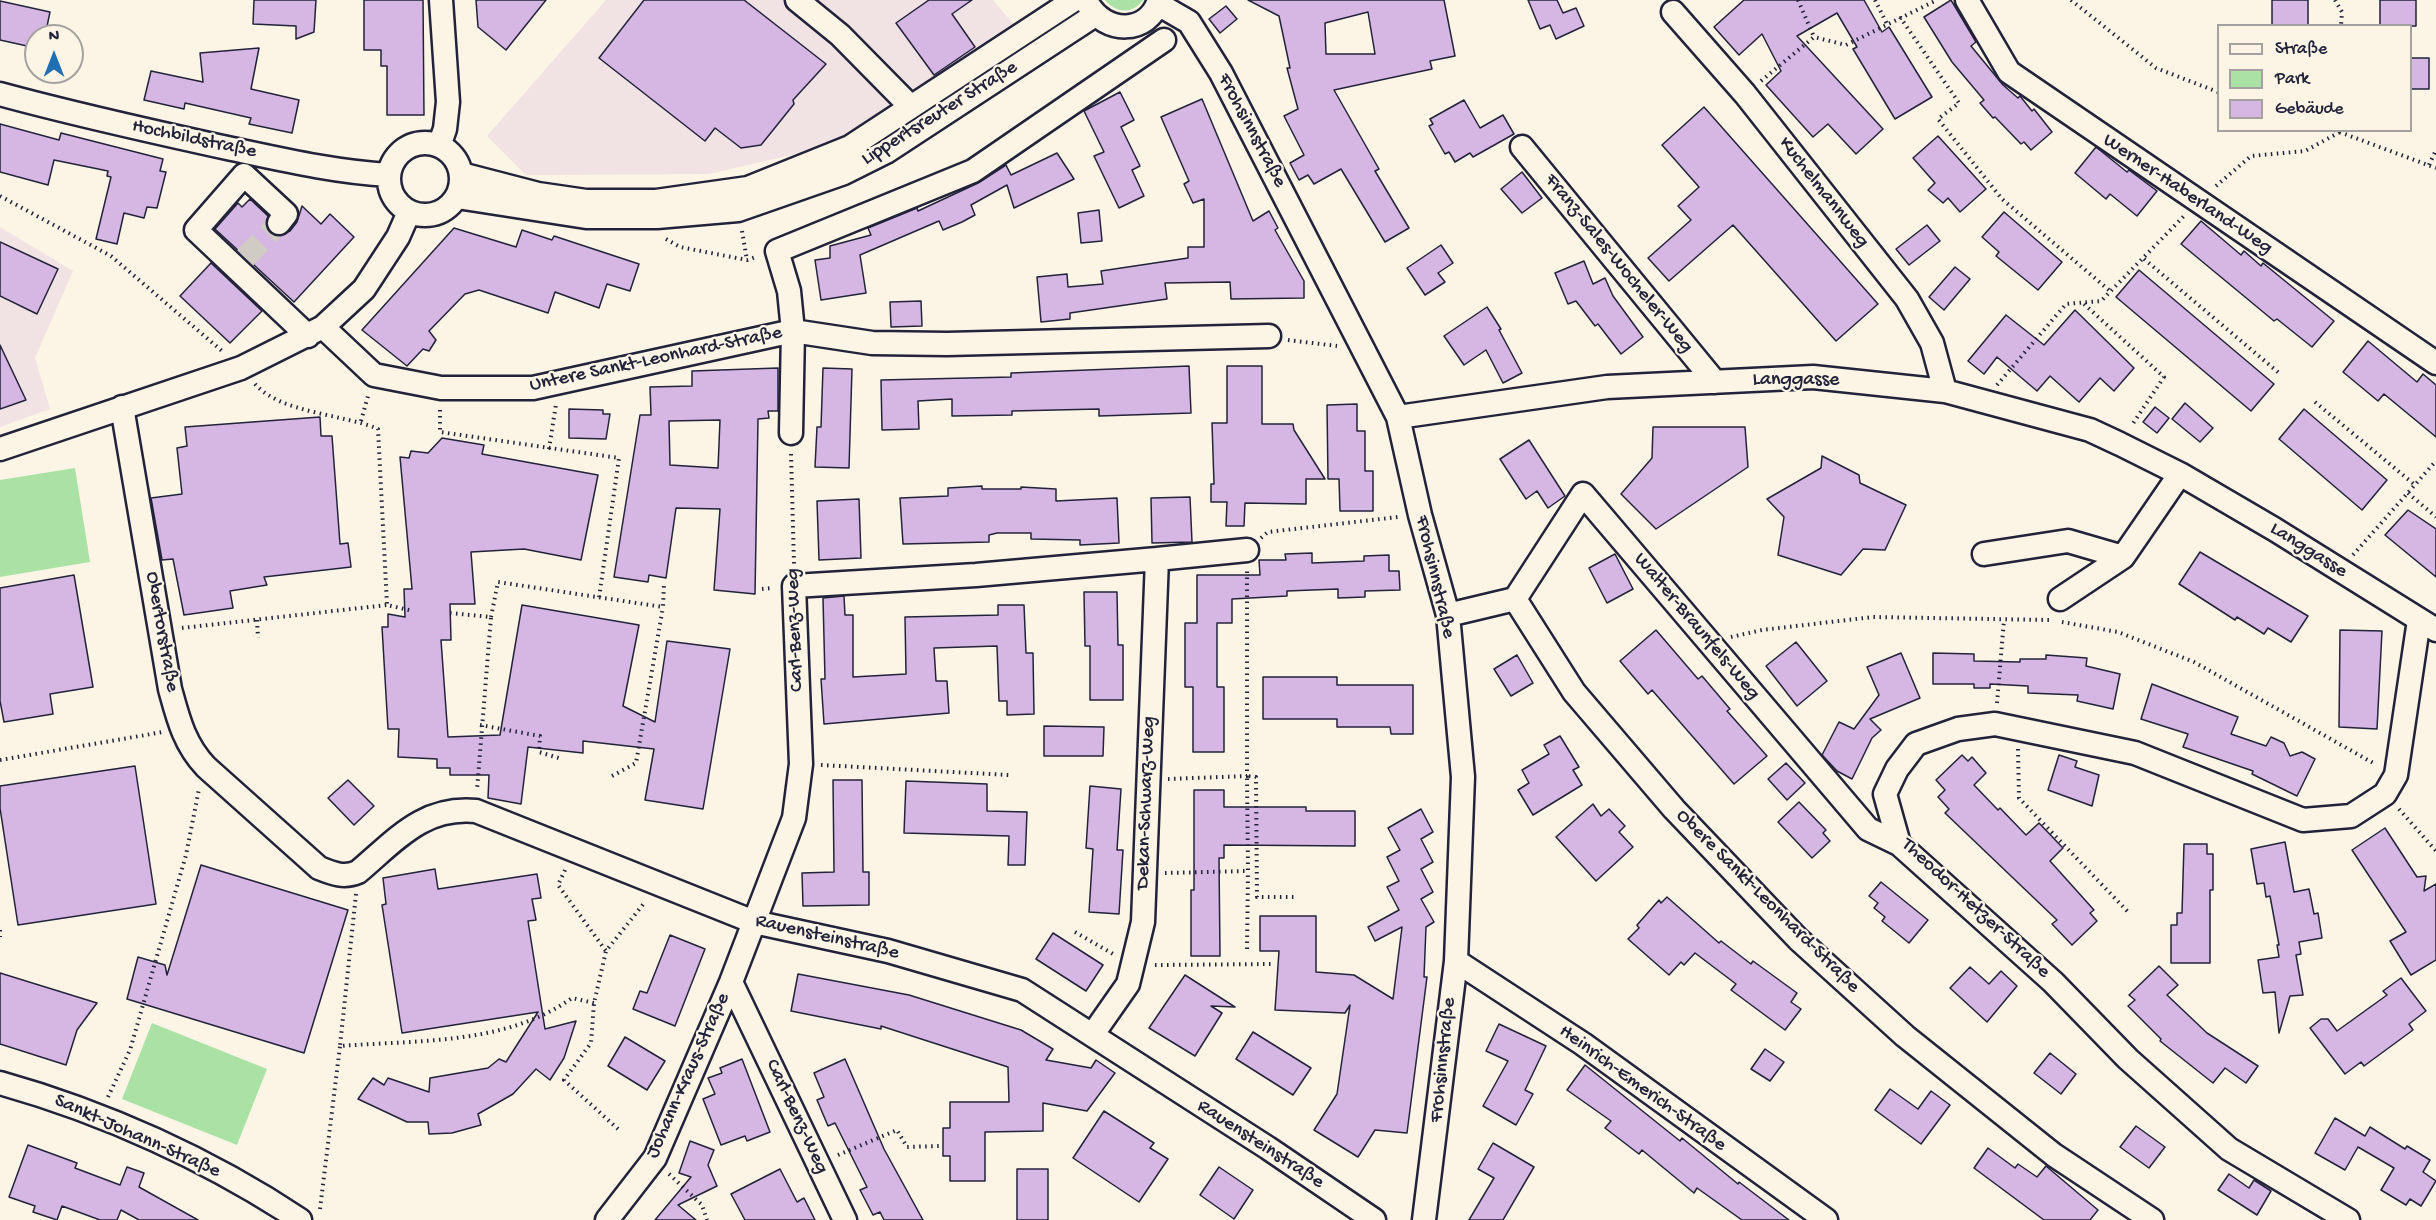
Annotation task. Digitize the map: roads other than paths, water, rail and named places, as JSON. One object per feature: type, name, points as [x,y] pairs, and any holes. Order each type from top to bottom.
[{"type":"street","points":[[439,146],[445,129],[448,102],[441,0]]},
{"type":"street","points":[[797,0],[840,35],[911,107]]},
{"type":"street","name":"Lippertsreuter Straße","points":[[461,174],[538,194],[586,201],[656,201],[748,188],[850,147],[1074,0]]},
{"type":"street","name":"Werner-Haberland-Weg","points":[[1967,0],[2009,72],[2197,203],[2436,363]]},
{"type":"street","points":[[1091,8],[1109,25],[1134,26],[1148,18],[1159,2]]},
{"type":"street","name":"Frohsinnstraße","points":[[1159,2],[1189,22],[1221,74],[1398,417],[1420,515],[1448,615],[1463,777],[1456,961],[1425,1220]]},
{"type":"street","name":"Lippertsreuter Straße","points":[[457,198],[586,217],[657,217],[738,210],[844,173],[886,152],[1091,8]]},
{"type":"street","name":"Kuchelmannweg","points":[[1673,12],[1745,94],[1907,299],[1932,343],[1945,391]]},
{"type":"street","name":"Untere Sankt-Leonhard-Straße","points":[[793,332],[789,291],[777,251],[974,171],[1164,40]]},
{"type":"street","name":"Hochbildstraße","points":[[0,94],[68,112],[236,150],[357,173],[389,175]]},
{"type":"street","points":[[428,143],[450,152],[458,162],[461,174],[457,198],[440,213],[429,216],[409,212],[393,195],[389,175],[392,164],[407,148],[428,143]]},
{"type":"street","name":"Franz-Sales-Wocheler-Weg","points":[[1522,147],[1714,382]]},
{"type":"street","points":[[227,195],[226,185],[236,150]]},
{"type":"street","points":[[227,195],[244,175],[286,214],[279,223]]},
{"type":"street","name":"Untere Sankt-Leonhard-Straße","points":[[227,195],[196,230],[240,262],[315,332],[374,375],[441,388],[533,388],[793,332],[872,343],[926,344],[1269,336]]},
{"type":"street","points":[[0,449],[241,368],[315,332],[364,289],[398,237],[409,212]]},
{"type":"street","points":[[791,433],[793,332]]},
{"type":"street","name":"Langgasse","points":[[1398,417],[1607,387],[1813,377],[1945,391],[2090,430],[2120,444],[2180,474],[2428,625]]},
{"type":"street","name":"Obertorstraße","points":[[123,407],[170,689],[181,729],[191,752],[319,868],[339,875],[358,872]]},
{"type":"street","points":[[2060,599],[2123,557],[2180,474]]},
{"type":"street","name":"Walter-Braunfels-Weg","points":[[1515,599],[1583,494],[1868,829],[1899,844]]},
{"type":"street","points":[[1984,554],[2068,541],[2123,557]]},
{"type":"street","points":[[1157,559],[1247,550]]},
{"type":"street","name":"Carl-Benz-Weg","points":[[754,922],[794,818],[801,764],[794,586],[976,575],[1157,559]]},
{"type":"street","name":"Dekan-Schwarz-Weg","points":[[1093,1034],[1128,984],[1143,922],[1157,559]]},
{"type":"street","points":[[1448,615],[1515,599]]},
{"type":"street","name":"Obere Sankt-Leonhard-Straße","points":[[1515,599],[1574,692],[1674,809],[1798,939],[1905,1036],[2026,1133],[2054,1155],[2152,1220]]},
{"type":"street","name":"Theodor-Hetzer-Straße","points":[[2348,1220],[2229,1149],[2128,1059],[2054,982],[1899,844],[1885,794],[1897,769],[1916,744],[1958,729],[1995,724],[2135,753],[2302,820],[2351,816],[2385,794],[2396,775],[2428,625]]},
{"type":"street","name":"Rauensteinstraße","points":[[358,872],[416,822],[455,809],[476,811],[754,922],[888,951],[1022,990],[1093,1034],[1374,1220]]},
{"type":"street","name":"Johann-Kraus-Straße","points":[[607,1220],[655,1158],[731,982],[754,922]]},
{"type":"street","name":"Heinrich-Emerich-Straße","points":[[1456,961],[1583,1044],[1826,1220]]},
{"type":"street","name":"Carl-Benz-Weg","points":[[731,982],[845,1220]]},
{"type":"street","name":"Sankt-Johann-Straße","points":[[0,1083],[36,1093],[99,1117],[189,1156],[300,1220]]},
{"type":"tunnel","points":[[245,258],[279,223]]}]
